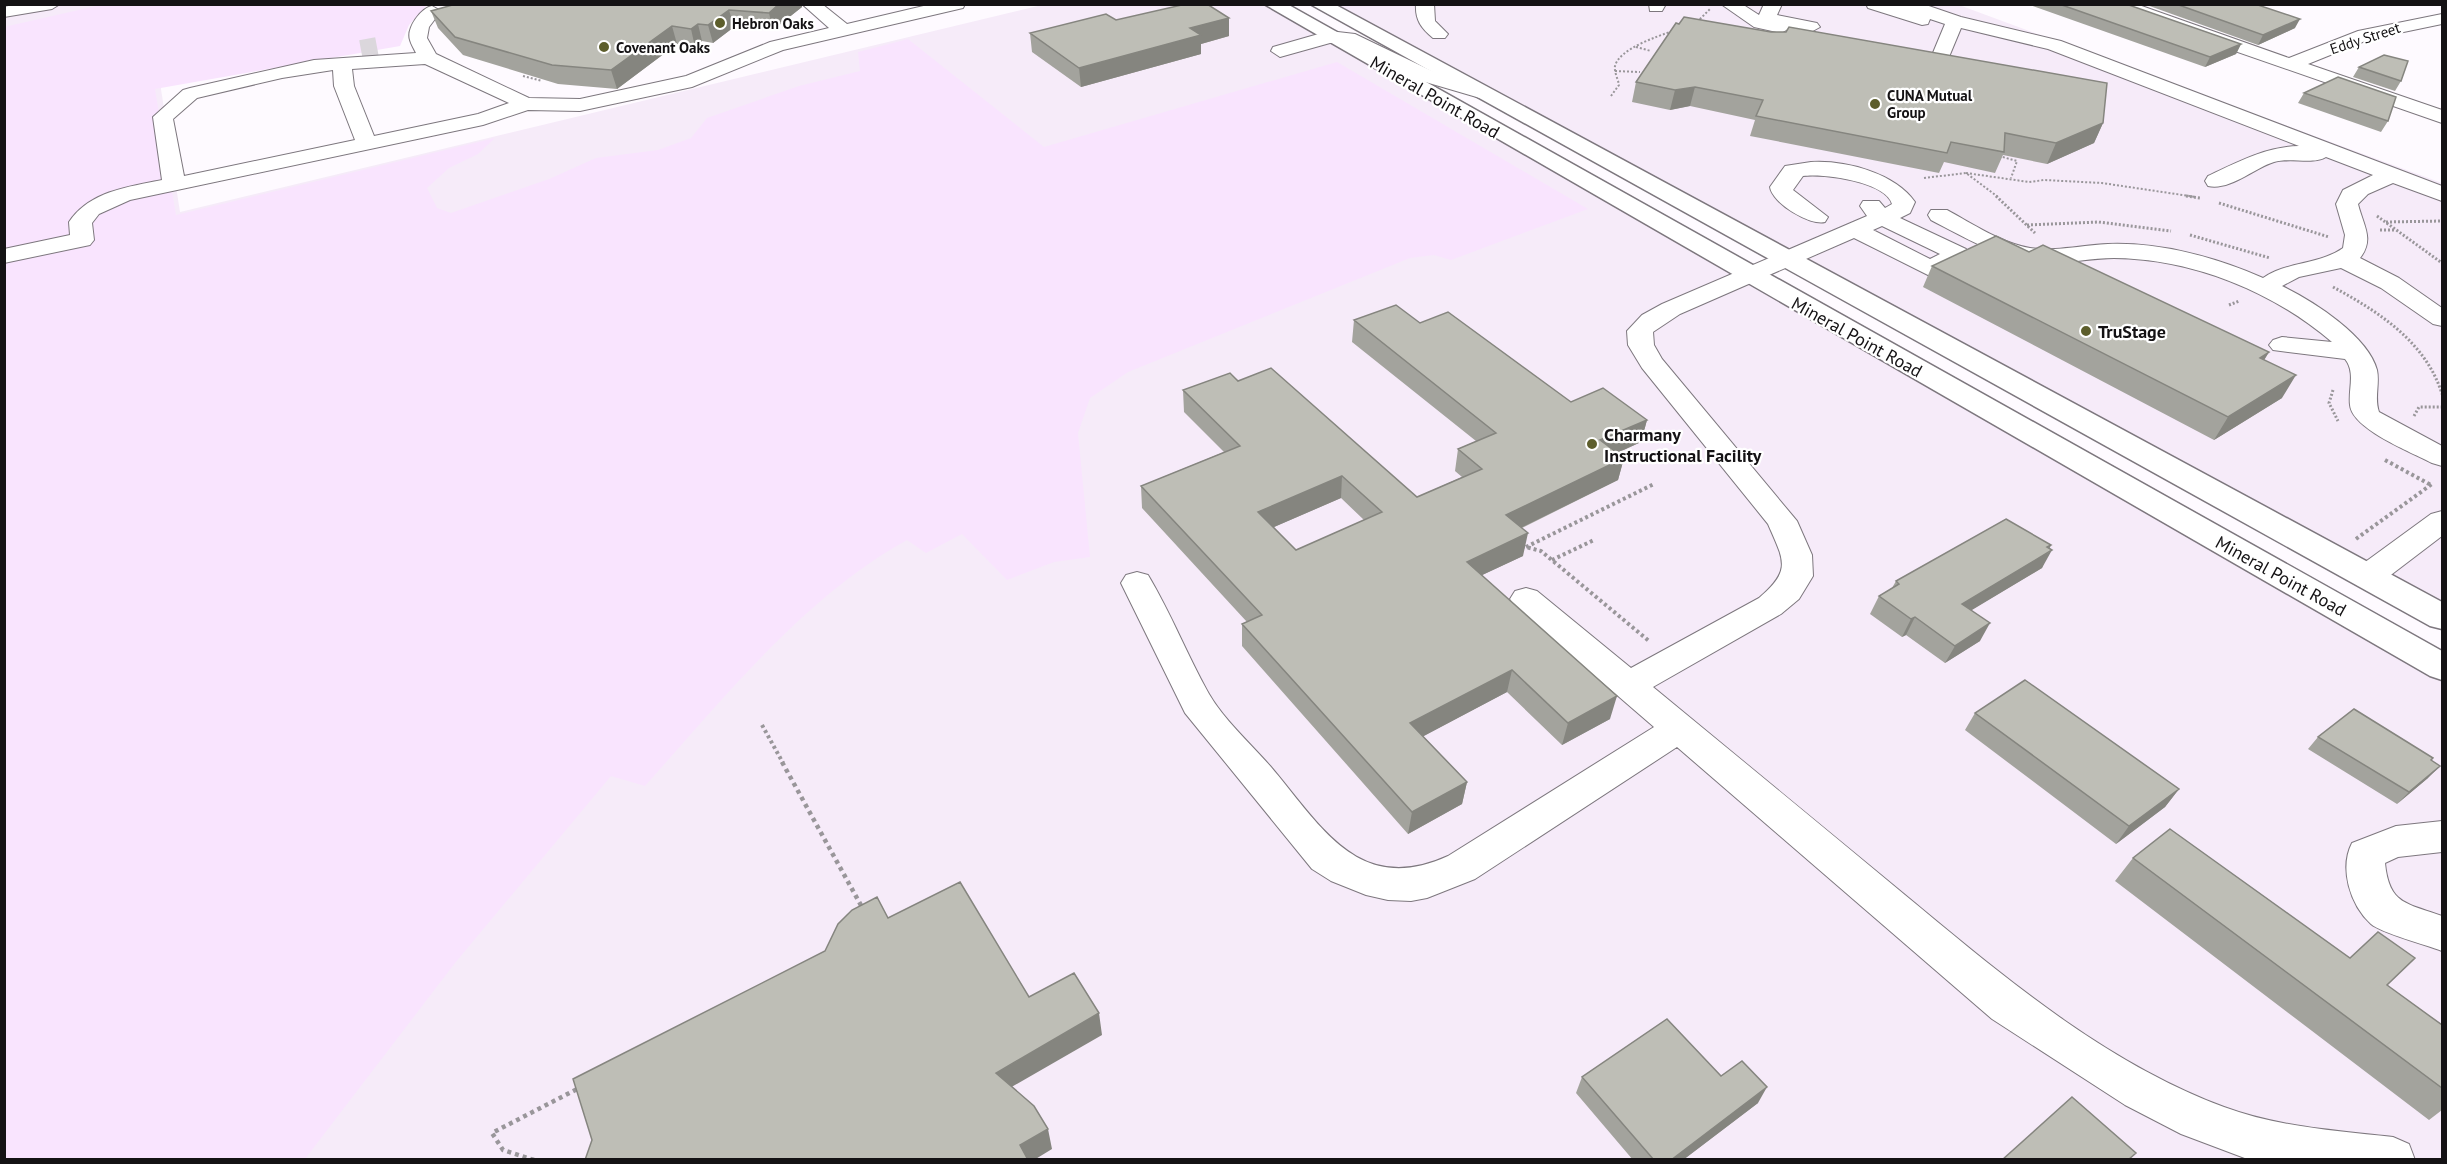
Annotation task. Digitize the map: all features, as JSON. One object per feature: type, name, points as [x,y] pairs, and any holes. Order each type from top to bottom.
[{"type":"main road","name":"Mineral Point Road","points":[[1273,4],[2442,668]]},
{"type":"main road","name":"Mineral Point Road","points":[[1319,4],[2442,617]]},
{"type":"street","points":[[4,12],[52,4]]},
{"type":"street","points":[[810,4],[844,31]]},
{"type":"street","points":[[4,256],[82,240],[80,222],[91,209],[123,195],[483,119],[526,104],[580,105],[622,97],[632,83],[649,77],[674,76],[692,81],[777,46],[957,4]]},
{"type":"street","points":[[1773,4],[1767,18],[1830,38]]},
{"type":"street","points":[[1874,4],[1952,28],[2054,45],[2086,67],[2239,117],[2442,194]]},
{"type":"street","points":[[1904,4],[1952,28]]},
{"type":"street","points":[[2117,4],[2442,117]]},
{"type":"street","points":[[1721,6],[1781,28]]},
{"type":"street","points":[[426,53],[418,38],[420,27],[429,8],[454,7]]},
{"type":"street","name":"Eddy Street","points":[[2290,64],[2365,34],[2442,19]]},
{"type":"street","points":[[1939,60],[1952,28]]},
{"type":"street","points":[[1280,51],[1329,37],[1357,40],[1429,77],[1480,92]]},
{"type":"street","points":[[174,184],[163,117],[190,94],[314,66],[369,49],[426,53],[526,104]]},
{"type":"street","points":[[314,66],[426,53]]},
{"type":"street","points":[[1917,55],[1962,64]]},
{"type":"street","points":[[342,63],[344,86],[367,143]]},
{"type":"street","points":[[2209,185],[2257,145],[2255,134],[2239,117]]},
{"type":"street","points":[[2209,185],[2279,153],[2315,154],[2360,162]]},
{"type":"street","points":[[1817,217],[1782,194],[1781,188],[1793,175],[1841,177],[1886,215],[1958,254],[1930,269],[1854,229]]},
{"type":"street","points":[[2266,287],[2288,273],[2340,249],[2356,246],[2358,236],[2347,204],[2351,195],[2392,175]]},
{"type":"street","points":[[1627,686],[1770,606],[1788,591],[1797,576],[1797,555],[1782,521],[1641,345],[1640,331],[1651,320],[1886,215]]},
{"type":"street","points":[[1939,215],[2022,253],[2044,256],[2095,251],[2152,255],[2224,271],[2266,287],[2327,327],[2353,352],[2365,372],[2362,410],[2368,417],[2440,469]]},
{"type":"street","points":[[2340,249],[2442,319]]},
{"type":"street","points":[[2282,345],[2353,352]]},
{"type":"street","points":[[2367,576],[2442,521]]},
{"type":"street","points":[[1137,583],[1197,704],[1325,858],[1346,872],[1379,883],[1413,885],[1440,877],[1481,856],[1678,729]]},
{"type":"street","points":[[1526,599],[2007,1005],[2070,1048],[2156,1099],[2227,1130],[2300,1149],[2393,1160]]},
{"type":"street","points":[[2442,837],[2396,842],[2365,854],[2368,889],[2386,913],[2436,933],[2442,933]]},
{"type":"path","points":[[1691,26],[1706,10],[1721,6]]},
{"type":"path","points":[[1611,96],[1619,85],[1615,71],[1618,60],[1636,47],[1678,30]]},
{"type":"path","points":[[667,44],[717,51]]},
{"type":"path","points":[[664,51],[672,45]]},
{"type":"path","points":[[1636,47],[1651,51]]},
{"type":"path","points":[[1615,71],[1640,72]]},
{"type":"path","points":[[1997,155],[2017,161],[2011,178]]},
{"type":"path","points":[[1966,173],[1989,189],[2040,237]]},
{"type":"path","points":[[1924,178],[1966,173],[2029,182],[2044,180],[2102,183],[2203,199]]},
{"type":"path","points":[[2209,185],[2340,249]]},
{"type":"path","points":[[2376,215],[2442,263]]},
{"type":"path","points":[[2386,222],[2442,221]]},
{"type":"path","points":[[2374,230],[2397,230]]},
{"type":"path","points":[[2325,282],[2388,322],[2424,356],[2437,374],[2442,394]]},
{"type":"path","points":[[2437,374],[2442,374]]},
{"type":"path","points":[[2350,544],[2440,469]]},
{"type":"path","points":[[1525,547],[1654,484]]},
{"type":"path","points":[[1551,560],[1594,540]]},
{"type":"path","points":[[1517,546],[1541,551],[1672,661]]},
{"type":"path","points":[[762,725],[870,920]]},
{"type":"path","points":[[534,1160],[500,1149],[495,1144],[492,1133],[586,1085]]},
{"type":"shaded area","points":[[105,4],[427,5],[409,25],[400,46],[155,89],[176,215],[495,138],[478,154],[449,168],[427,188],[437,208],[451,213],[549,179],[596,158],[658,150],[691,138],[707,118],[799,86],[860,71],[858,52],[908,39],[1044,147],[1337,62],[1588,209],[1451,260],[1434,255],[1410,258],[1128,372],[1090,398],[1078,433],[1090,557],[1054,562],[1007,580],[962,534],[926,553],[907,540],[869,563],[833,590],[766,652],[645,786],[611,776],[455,963],[305,1159],[5,1159],[4,27]]},
{"type":"shaded area","points":[[5,5],[148,5],[180,212],[1042,5],[1273,5],[2442,667],[2442,1159],[5,1160]]},
{"type":"shaded area","points":[[1319,5],[1959,5],[2442,183],[2442,617]]},
{"type":"building","points":[[456,4],[779,4],[769,13],[729,10],[708,25],[698,24],[691,29],[672,26],[611,70],[552,65],[455,37],[431,11]]},
{"type":"building","points":[[1186,4],[1207,4],[1229,18],[1190,28],[1201,35],[1079,68],[1030,33],[1106,14],[1116,20]]},
{"type":"building","points":[[2059,4],[2126,4],[2241,44],[2210,57]]},
{"type":"building","points":[[2176,4],[2255,4],[2300,19],[2263,35]]},
{"type":"building","name":"CUNA Mutual Group","points":[[1684,17],[1771,32],[1786,32],[1789,27],[2107,83],[2103,123],[2056,143],[2005,133],[2004,152],[1951,142],[1947,153],[1756,116],[1763,100],[1695,87],[1675,90],[1636,82],[1676,23],[1679,24]]},
{"type":"building","points":[[2384,55],[2408,61],[2401,81],[2359,67]]},
{"type":"building","points":[[2338,77],[2396,97],[2388,121],[2304,93]]},
{"type":"building","name":"TruStage","points":[[1996,236],[2029,252],[2043,245],[2269,352],[2260,358],[2296,375],[2228,417],[1932,266]]},
{"type":"building","points":[[1396,305],[1420,323],[1448,312],[1571,402],[1603,388],[1647,420],[1600,440],[1624,458],[1506,515],[1528,533],[1467,562],[1617,696],[1568,723],[1512,670],[1410,723],[1467,782],[1412,812],[1242,624],[1262,615],[1141,486],[1240,446],[1183,390],[1230,373],[1238,381],[1271,368],[1417,497],[1482,469],[1458,449],[1496,433],[1354,320]],"holes":[[[1342,476],[1382,512],[1296,550],[1258,512]]]},
{"type":"building","points":[[2006,519],[2051,545],[2047,547],[2052,550],[1962,604],[1990,623],[1955,646],[1915,617],[1911,619],[1879,596],[1899,584],[1896,581]]},
{"type":"building","points":[[2025,680],[2179,789],[2129,826],[1975,713]]},
{"type":"building","points":[[2354,709],[2433,758],[2431,760],[2440,766],[2409,792],[2318,737]]},
{"type":"building","points":[[2170,829],[2350,958],[2378,932],[2415,958],[2387,985],[2442,1025],[2442,1088],[2133,858]]},
{"type":"building","points":[[960,882],[1029,997],[1074,973],[1099,1013],[996,1073],[1034,1106],[1048,1129],[1020,1145],[1028,1160],[585,1160],[592,1140],[573,1079],[825,951],[838,924],[852,910],[877,897],[888,918]]},
{"type":"building","points":[[1667,1019],[1721,1076],[1742,1061],[1767,1087],[1671,1160],[1654,1160],[1582,1077]]},
{"type":"building","points":[[2072,1097],[2136,1153],[2128,1160],[2002,1160]]},
{"type":"tunnel","points":[[361,50],[377,47]]},
{"type":"place","name":"Hebron Oaks","points":[[720,23]]},
{"type":"place","name":"Covenant Oaks","points":[[604,47]]},
{"type":"place","name":"CUNA Mutual Group","points":[[1875,104]]},
{"type":"place","name":"TruStage","points":[[2086,331]]},
{"type":"place","name":"Charmany Instructional Facility","points":[[1592,444]]}]
